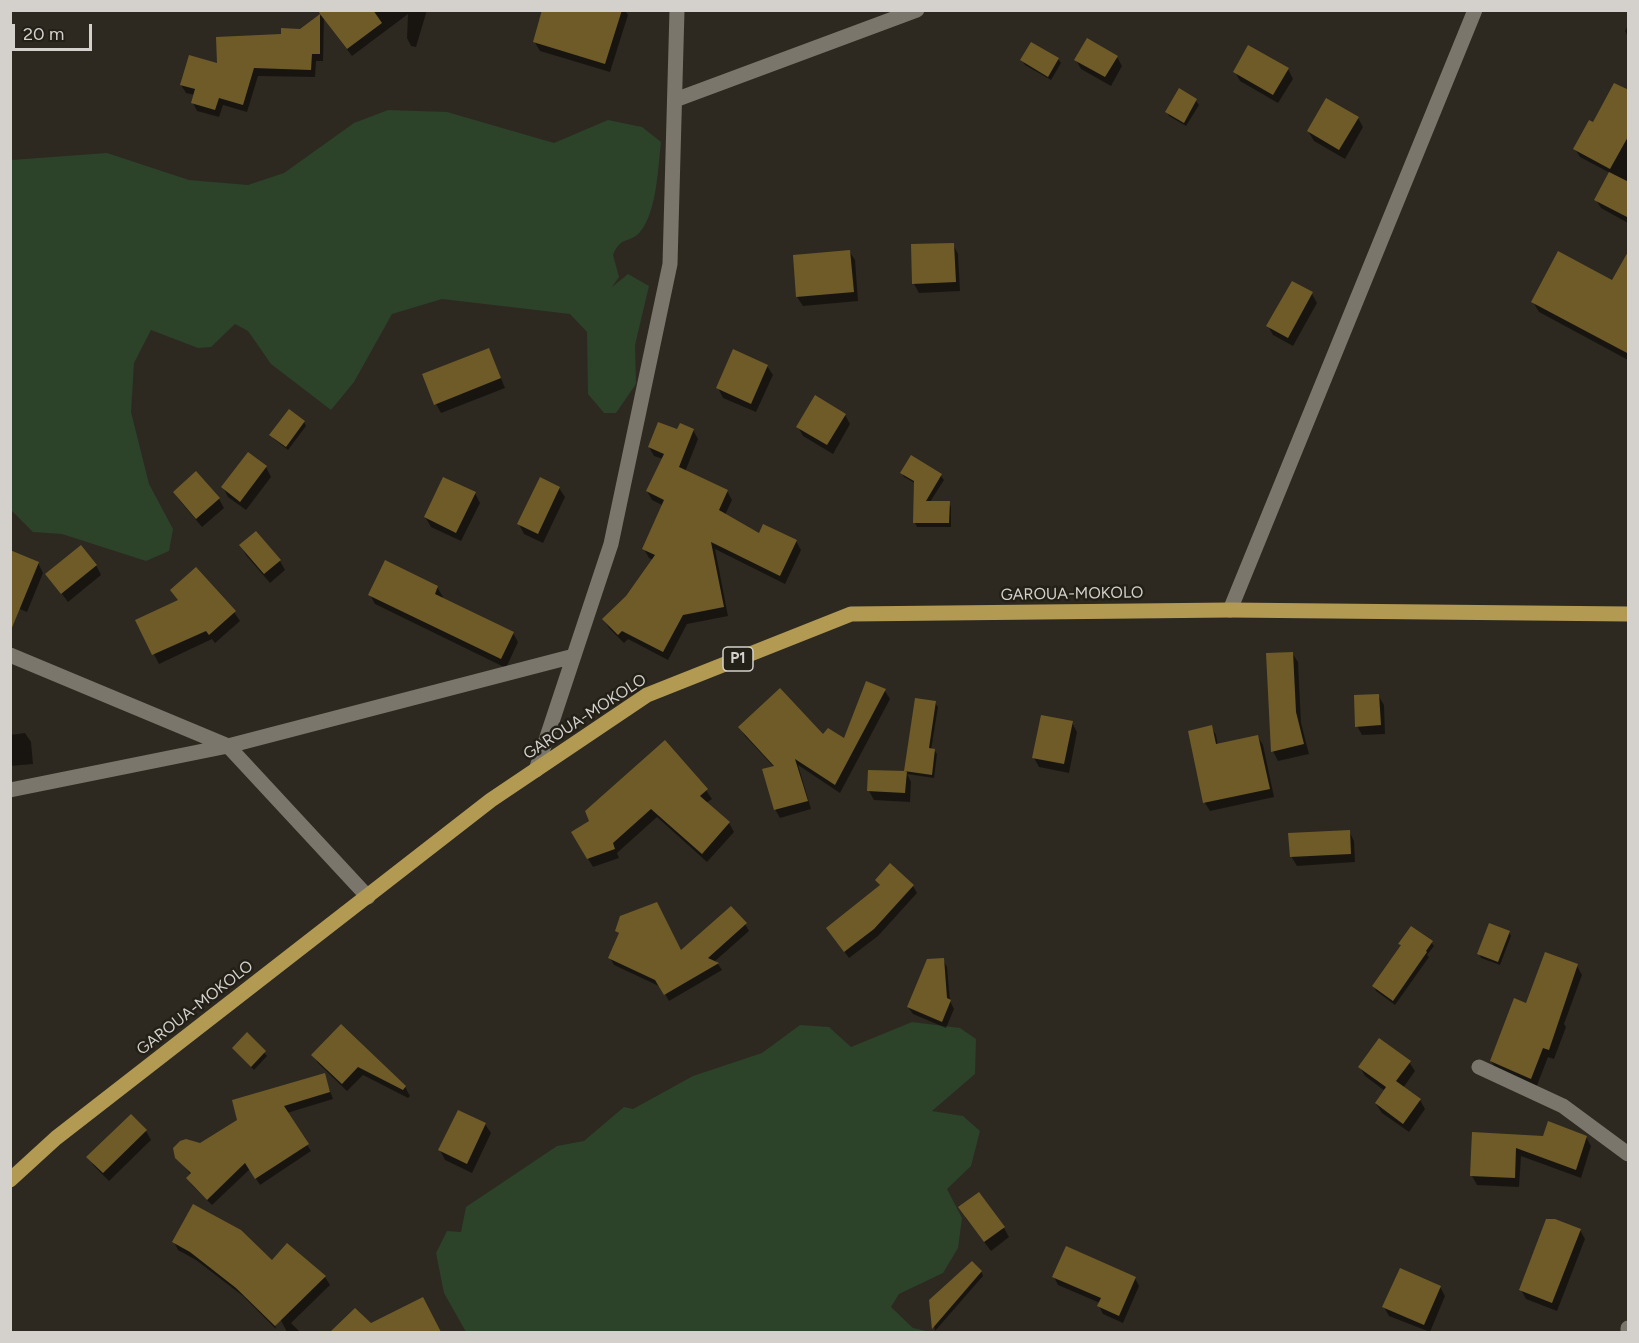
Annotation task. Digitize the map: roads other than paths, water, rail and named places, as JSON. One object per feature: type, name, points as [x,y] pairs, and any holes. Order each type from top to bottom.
[{"type":"main road","name":"GAROUA-MOKOLO","points":[[10,1180],[56,1138],[491,801],[647,695],[851,614],[1230,610],[1629,614]]},
{"type":"street","points":[[536,770],[611,544],[670,264],[677,10]]},
{"type":"street","points":[[675,100],[917,10]]},
{"type":"street","points":[[1230,610],[1475,10]]},
{"type":"street","points":[[10,655],[228,746],[368,897]]},
{"type":"street","points":[[10,790],[228,746],[574,656]]},
{"type":"street","points":[[1479,1067],[1563,1106],[1629,1154]]}]
